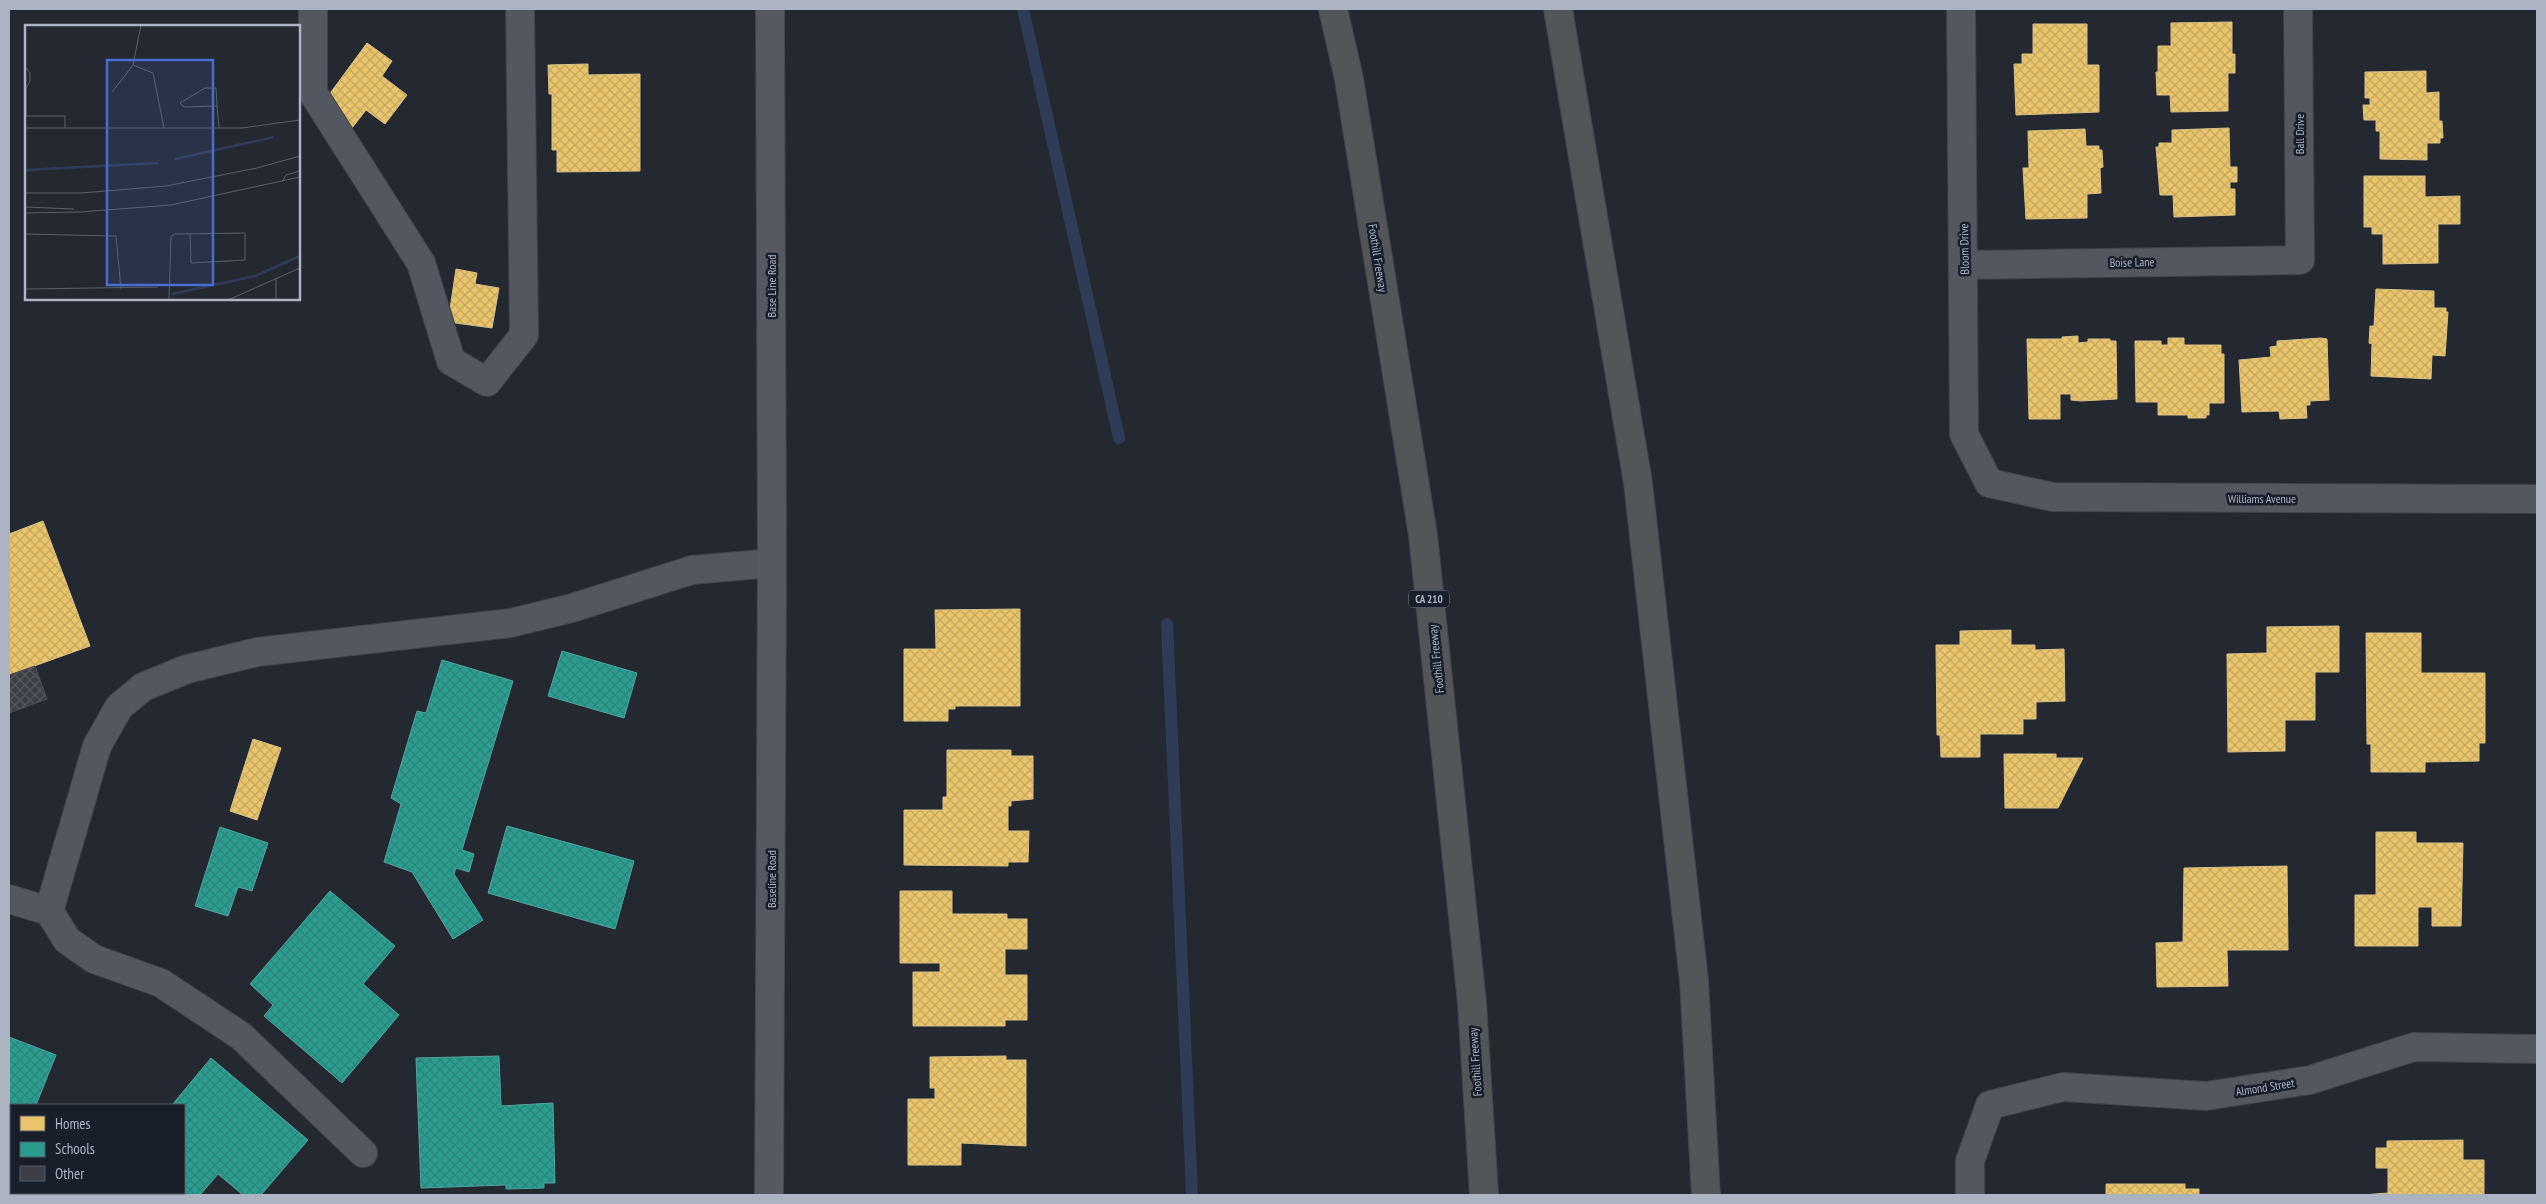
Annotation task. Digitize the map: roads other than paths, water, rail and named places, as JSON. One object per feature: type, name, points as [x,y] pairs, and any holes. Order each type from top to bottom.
[{"type":"highway","name":"Foothill Freeway","points":[[1333,9],[1349,79],[1423,535],[1472,1003],[1484,1195]]},
{"type":"highway","points":[[1558,9],[1566,42],[1638,483],[1694,981],[1706,1195]]},
{"type":"main road","name":"Base Line Road","points":[[770,9],[772,563]]},
{"type":"main road","name":"Baseline Road","points":[[769,1195],[772,563]]},
{"type":"street","points":[[313,9],[313,93],[421,263],[451,361],[487,382],[524,335],[520,9]]},
{"type":"street","name":"Bloom Drive","points":[[1961,9],[1964,434],[1989,483]]},
{"type":"street","name":"Ball Drive","points":[[2298,9],[2300,260]]},
{"type":"street","name":"Boise Lane","points":[[1964,265],[2300,260]]},
{"type":"street","name":"Williams Avenue","points":[[1989,483],[2053,497],[2537,499]]},
{"type":"street","points":[[49,911],[96,746],[119,707],[144,687],[187,669],[257,652],[511,623],[572,608],[692,570],[772,563]]},
{"type":"street","points":[[9,899],[49,911],[68,940],[94,959],[162,983],[241,1036],[363,1153]]},
{"type":"street","name":"Almond Street","points":[[1970,1195],[1970,1161],[1990,1105],[2063,1087],[2206,1096],[2310,1080],[2414,1047],[2537,1049]]},
{"type":"waterway","points":[[1023,9],[1119,438]]},
{"type":"waterway","points":[[1167,624],[1192,1195]]}]
